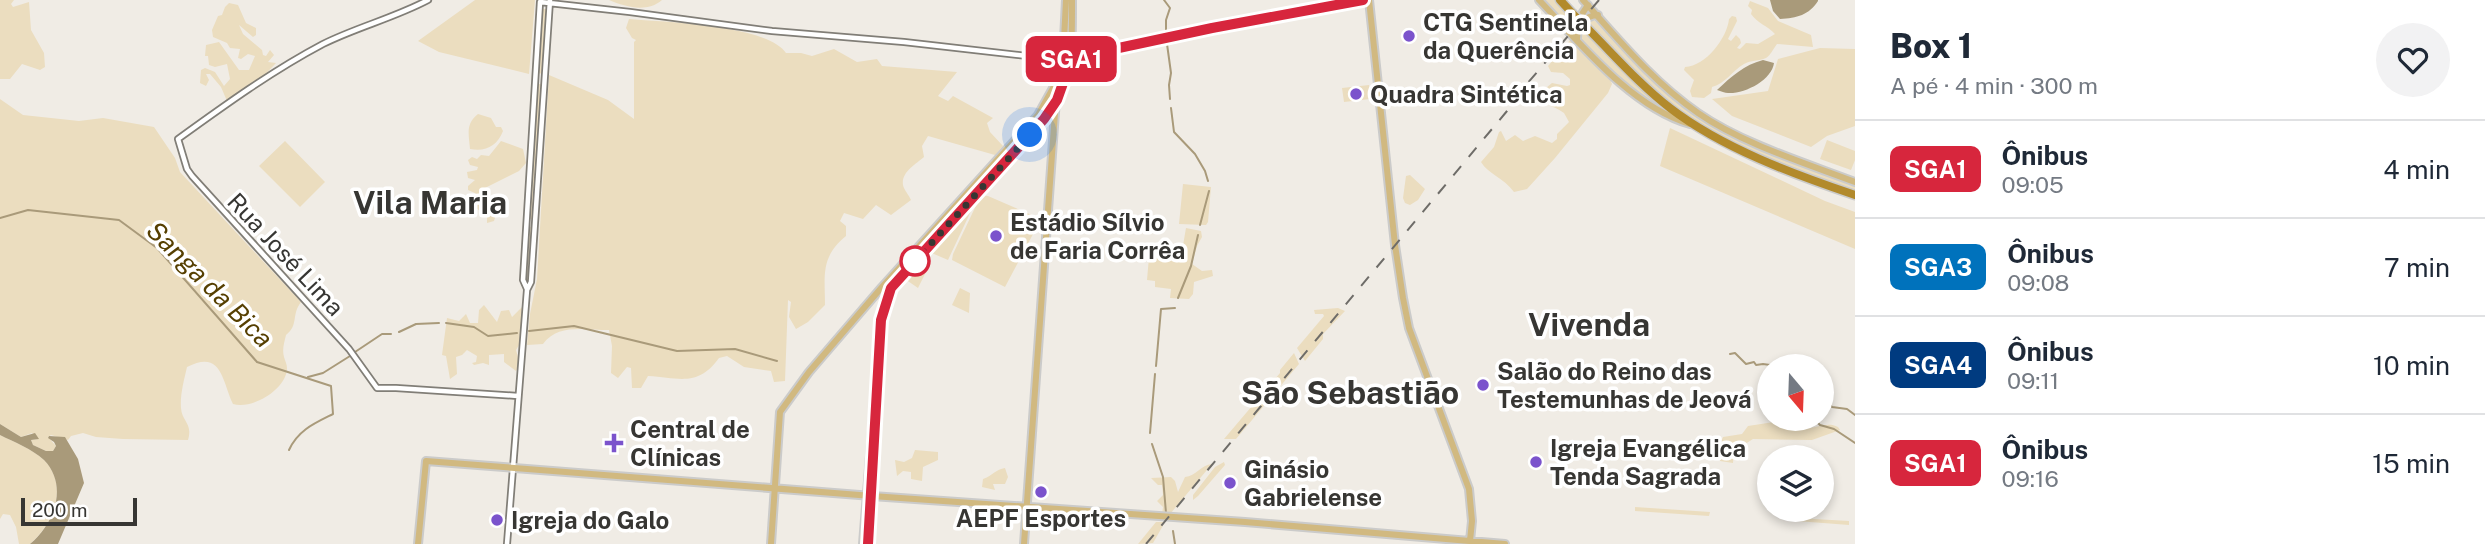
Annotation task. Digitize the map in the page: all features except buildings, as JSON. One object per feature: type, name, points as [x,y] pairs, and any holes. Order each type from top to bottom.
[{"type":"highway","points":[[1560,0],[1656,96],[1696,126],[1788,170],[1855,195]]},
{"type":"main road","points":[[881,320],[887,297],[900,278],[1041,117],[1063,60],[1066,0]]},
{"type":"main road","points":[[771,544],[780,412],[809,372],[882,287],[1057,100],[1072,58],[1072,0]]},
{"type":"main road","points":[[1369,0],[1395,245],[1405,309],[1409,328],[1469,489],[1472,521],[1470,542]]},
{"type":"main road","points":[[1539,0],[1639,98],[1662,112],[1696,126]]},
{"type":"main road","points":[[1563,25],[1576,21],[1588,2],[1652,76],[1698,113],[1726,130],[1855,182]]},
{"type":"main road","points":[[1577,39],[1579,26],[1585,18],[1598,15]]},
{"type":"main road","points":[[1024,544],[1057,81]]},
{"type":"main road","points":[[1041,117],[1054,126]]},
{"type":"main road","points":[[866,544],[876,418],[874,414],[882,287]]},
{"type":"main road","points":[[418,544],[426,461],[1505,544]]},
{"type":"street","name":"Rua José Lima","points":[[428,0],[325,43],[303,55],[178,139],[187,169],[192,176],[349,349],[377,388],[518,396]]},
{"type":"street","points":[[545,2],[775,32],[1063,60]]},
{"type":"street","points":[[527,290],[523,281],[545,2]]},
{"type":"street","points":[[507,544],[527,290],[532,269],[545,2]]},
{"type":"shaded area","points":[[0,0],[14,0],[11,4],[13,7],[29,2],[31,30],[44,53],[45,67],[40,70],[22,64],[10,79],[0,79]]},
{"type":"shaded area","points":[[475,0],[535,0],[529,74],[439,52],[418,41]]},
{"type":"shaded area","points":[[609,0],[662,0],[643,8],[629,7]]},
{"type":"shaded area","points":[[1543,0],[1556,0],[1575,19],[1566,22]]},
{"type":"shaded area","points":[[1770,0],[1818,1],[1811,10],[1802,15],[1780,19],[1773,11]]},
{"type":"shaded area","points":[[1750,1],[1768,8],[1778,21],[1811,35],[1813,47],[1777,44],[1768,57],[1744,64],[1712,87],[1711,93],[1704,98],[1692,97],[1690,91],[1694,80],[1684,70],[1685,67],[1700,62],[1714,50],[1732,16],[1736,17],[1737,21],[1728,39],[1731,41],[1736,35],[1740,39],[1741,43],[1737,48],[1740,49],[1746,43],[1758,44],[1775,34],[1751,14],[1752,10],[1748,6]]},
{"type":"shaded area","points":[[229,3],[238,5],[246,23],[256,28],[256,35],[253,37],[239,25],[243,34],[262,50],[263,55],[266,56],[270,50],[274,55],[268,62],[276,63],[258,82],[227,101],[221,87],[210,74],[206,74],[209,80],[206,86],[200,83],[201,70],[205,68],[215,72],[224,86],[230,79],[227,64],[215,67],[209,65],[208,56],[205,56],[206,45],[219,42],[239,70],[249,70],[255,56],[248,54],[238,58],[240,49],[230,48],[227,43],[213,37],[212,30],[218,16],[222,15]]},
{"type":"shaded area","points":[[542,9],[548,9],[544,74],[537,73]]},
{"type":"shaded area","points":[[629,19],[738,31],[759,36],[776,44],[786,53],[812,56],[834,49],[857,62],[877,59],[882,66],[957,72],[938,96],[948,101],[953,96],[993,118],[987,123],[990,132],[1003,146],[995,155],[928,136],[922,146],[924,157],[904,176],[904,187],[911,200],[891,215],[876,205],[863,219],[844,213],[840,221],[846,226],[846,236],[828,259],[825,305],[808,322],[796,329],[789,317],[791,302],[788,300],[785,381],[774,382],[771,371],[744,367],[727,356],[719,358],[696,377],[679,379],[648,376],[641,388],[632,388],[631,368],[627,367],[618,378],[611,373],[612,346],[609,330],[564,330],[549,337],[543,344],[527,345],[537,279],[549,75],[608,100],[634,119],[636,40],[626,28]]},
{"type":"shaded area","points":[[1595,21],[1657,85],[1700,118],[1764,151],[1855,187],[1855,193],[1747,148],[1685,114],[1658,94],[1634,71],[1587,23]]},
{"type":"shaded area","points":[[1582,28],[1640,89],[1675,117],[1638,93],[1594,55],[1583,44],[1580,35]]},
{"type":"shaded area","points":[[1571,39],[1612,84],[1608,93],[1527,189],[1514,192],[1481,162],[1494,147],[1501,131],[1506,141],[1515,135],[1523,141],[1535,136],[1552,143],[1557,139],[1557,134],[1569,122],[1564,113],[1549,104],[1546,88],[1552,83],[1570,85],[1570,79],[1563,73],[1551,72],[1548,66]]},
{"type":"shaded area","points":[[1820,48],[1855,49],[1855,126],[1827,136],[1811,147],[1732,116],[1712,99],[1768,91],[1778,59]]},
{"type":"shaded area","points":[[1763,60],[1774,63],[1768,75],[1757,85],[1735,93],[1717,90],[1744,68]]},
{"type":"shaded area","points":[[537,84],[542,84],[534,219],[529,219]]},
{"type":"shaded area","name":"Quadra Sintética","points":[[1369,85],[1370,99],[1344,102],[1342,88]]},
{"type":"shaded area","points":[[0,99],[23,115],[79,121],[103,118],[154,127],[175,158],[180,172],[301,302],[284,344],[283,354],[287,368],[285,376],[275,390],[249,404],[233,404],[223,377],[214,365],[199,362],[187,367],[181,403],[189,430],[188,440],[123,439],[83,433],[71,436],[68,440],[51,435],[48,437],[56,446],[53,451],[46,451],[33,445],[31,440],[38,439],[32,433],[21,437],[0,424]]},
{"type":"shaded area","points":[[478,114],[491,118],[496,127],[501,127],[503,131],[498,141],[481,150],[470,149],[469,126]]},
{"type":"shaded area","points":[[1670,128],[1825,201],[1855,212],[1855,249],[1660,166]]},
{"type":"shaded area","points":[[1827,140],[1855,151],[1851,170],[1820,159]]},
{"type":"shaded area","points":[[285,141],[325,182],[300,207],[259,166]]},
{"type":"shaded area","points":[[501,141],[523,149],[526,163],[519,171],[483,189],[495,218],[487,223],[487,217],[475,207],[474,201],[468,199],[477,194],[468,190],[468,186],[475,180],[468,178],[467,172],[477,170],[478,167],[470,165],[468,160],[472,157],[477,159],[481,155],[489,156]]},
{"type":"shaded area","points":[[1410,175],[1425,189],[1418,200],[1410,205],[1405,203],[1403,198],[1406,176]]},
{"type":"shaded area","points":[[1183,184],[1211,187],[1206,225],[1179,224]]},
{"type":"shaded area","points":[[979,194],[948,260],[927,251]]},
{"type":"shaded area","name":"Estádio Sílvio de Faria Corrêa","points":[[981,195],[1041,219],[1005,287],[952,260]]},
{"type":"shaded area","points":[[529,227],[533,227],[529,282],[524,281]]},
{"type":"shaded area","points":[[1186,228],[1201,231],[1202,237],[1192,264],[1202,271],[1212,270],[1213,276],[1194,282],[1193,294],[1189,299],[1170,298],[1171,289],[1155,287],[1155,281],[1147,280],[1149,257],[1174,260],[1181,257]]},
{"type":"shaded area","points":[[914,266],[926,272],[918,288],[902,277]]},
{"type":"shaded area","points":[[960,288],[970,293],[969,313],[952,305]]},
{"type":"shaded area","points":[[484,305],[497,322],[501,311],[509,310],[512,317],[523,306],[521,342],[516,350],[518,368],[516,371],[504,362],[504,354],[489,355],[489,365],[474,365],[472,363],[476,362],[477,356],[467,350],[456,357],[457,374],[450,379],[446,356],[442,355],[447,318],[459,321],[466,314],[470,323],[478,323],[479,310]]},
{"type":"shaded area","points":[[1338,308],[1345,311],[1323,334],[1323,339],[1305,361],[1297,348],[1324,316],[1315,314],[1314,310]]},
{"type":"shaded area","points":[[1294,353],[1299,364],[1236,439],[1224,439],[1280,373]]},
{"type":"shaded area","points":[[0,424],[21,437],[35,433],[39,439],[31,440],[33,445],[46,451],[53,451],[56,446],[49,436],[65,437],[78,459],[84,483],[58,544],[30,544],[39,536],[52,515],[57,493],[52,470],[34,452],[0,435]]},
{"type":"shaded area","points":[[1757,425],[1757,431],[1834,431],[1834,426],[1840,430],[1812,440],[1753,439],[1734,451],[1733,463],[1720,461],[1723,452],[1720,444],[1723,437],[1742,434],[1748,426]]},
{"type":"shaded area","points":[[0,435],[44,460],[56,481],[57,492],[52,515],[30,544],[19,544],[16,527],[10,515],[3,514],[0,519]]},
{"type":"shaded area","points":[[915,450],[938,452],[938,460],[923,467],[922,481],[911,479],[911,472],[903,471],[897,476],[895,460],[904,462],[912,458]]},
{"type":"shaded area","points":[[1224,462],[1225,465],[1193,500],[1193,495],[1215,467]]},
{"type":"shaded area","points":[[1212,464],[1170,514],[1162,514],[1163,507],[1157,501],[1163,495],[1162,485],[1158,485],[1151,478],[1171,477],[1178,492],[1185,477]]},
{"type":"shaded area","points":[[1005,468],[1008,477],[1005,484],[993,484],[995,490],[982,487],[983,479]]},
{"type":"shaded area","points":[[1635,507],[1710,512],[1709,516],[1635,511]]},
{"type":"shaded area","points":[[1849,521],[1849,525],[1810,522]]},
{"type":"shaded area","points":[[1156,522],[1165,522],[1153,543],[1138,544]]},
{"type":"waterway","points":[[1164,0],[1170,8],[1166,20],[1166,37]]},
{"type":"waterway","points":[[1167,44],[1171,73],[1170,99]]},
{"type":"waterway","points":[[1171,108],[1174,132],[1195,154],[1208,181]]},
{"type":"waterway","points":[[1200,225],[1209,191]]},
{"type":"waterway","name":"Sanga da Bica","points":[[0,218],[28,210],[119,220],[157,248],[257,362],[331,386],[333,414],[302,432],[289,450]]},
{"type":"waterway","points":[[1178,298],[1191,266],[1198,235]]},
{"type":"waterway","points":[[1156,366],[1161,309],[1175,308]]},
{"type":"waterway","name":"Sanga da Bica","points":[[399,332],[416,324],[439,323]]},
{"type":"waterway","name":"Sanga da Bica","points":[[446,323],[474,327],[488,336],[517,333]]},
{"type":"waterway","name":"Sanga da Bica","points":[[529,331],[574,326],[677,351],[735,349],[777,361]]},
{"type":"waterway","name":"Sanga da Bica","points":[[355,352],[382,334],[391,334]]},
{"type":"waterway","points":[[1730,354],[1735,353],[1746,364],[1754,362],[1757,365]]},
{"type":"waterway","name":"Sanga da Bica","points":[[308,377],[323,373],[350,356]]},
{"type":"waterway","points":[[1150,433],[1155,374]]},
{"type":"waterway","points":[[1834,407],[1847,409],[1855,415]]},
{"type":"waterway","points":[[1834,429],[1855,443]]},
{"type":"waterway","points":[[1152,444],[1163,477],[1166,513]]},
{"type":"waterway","points":[[1173,531],[1175,544]]},
{"type":"railway","points":[[1146,544],[1599,0]]},
{"type":"bus line","name":"SGA1","points":[[868,544],[881,320],[887,297],[891,288],[1044,119],[1057,100],[1072,58],[1363,0]]},
{"type":"place","name":"CTG Sentinela da Querência","points":[[1409,36]]},
{"type":"place","name":"Quadra Sintética","points":[[1356,94]]},
{"type":"place","name":"Estádio Sílvio de Faria Corrêa","points":[[996,236]]},
{"type":"place","name":"Salão do Reino das Testemunhas de Jeová","points":[[1483,385]]},
{"type":"place","name":"Central de Clínicas","points":[[614,443]]},
{"type":"place","name":"Igreja Evangélica Tenda Sagrada","points":[[1536,462]]},
{"type":"place","name":"Ginásio Gabrielense","points":[[1230,483]]},
{"type":"place","name":"AEPF Esportes","points":[[1041,492]]},
{"type":"place","name":"Igreja do Galo","points":[[497,520]]},
{"type":"district","name":"Vila Maria","points":[[430,202]]},
{"type":"district","name":"Vivenda","points":[[1589,324]]},
{"type":"district","name":"São Sebastião","points":[[1350,392]]},
{"type":"route","points":[[915,261],[1030,135]]}]
